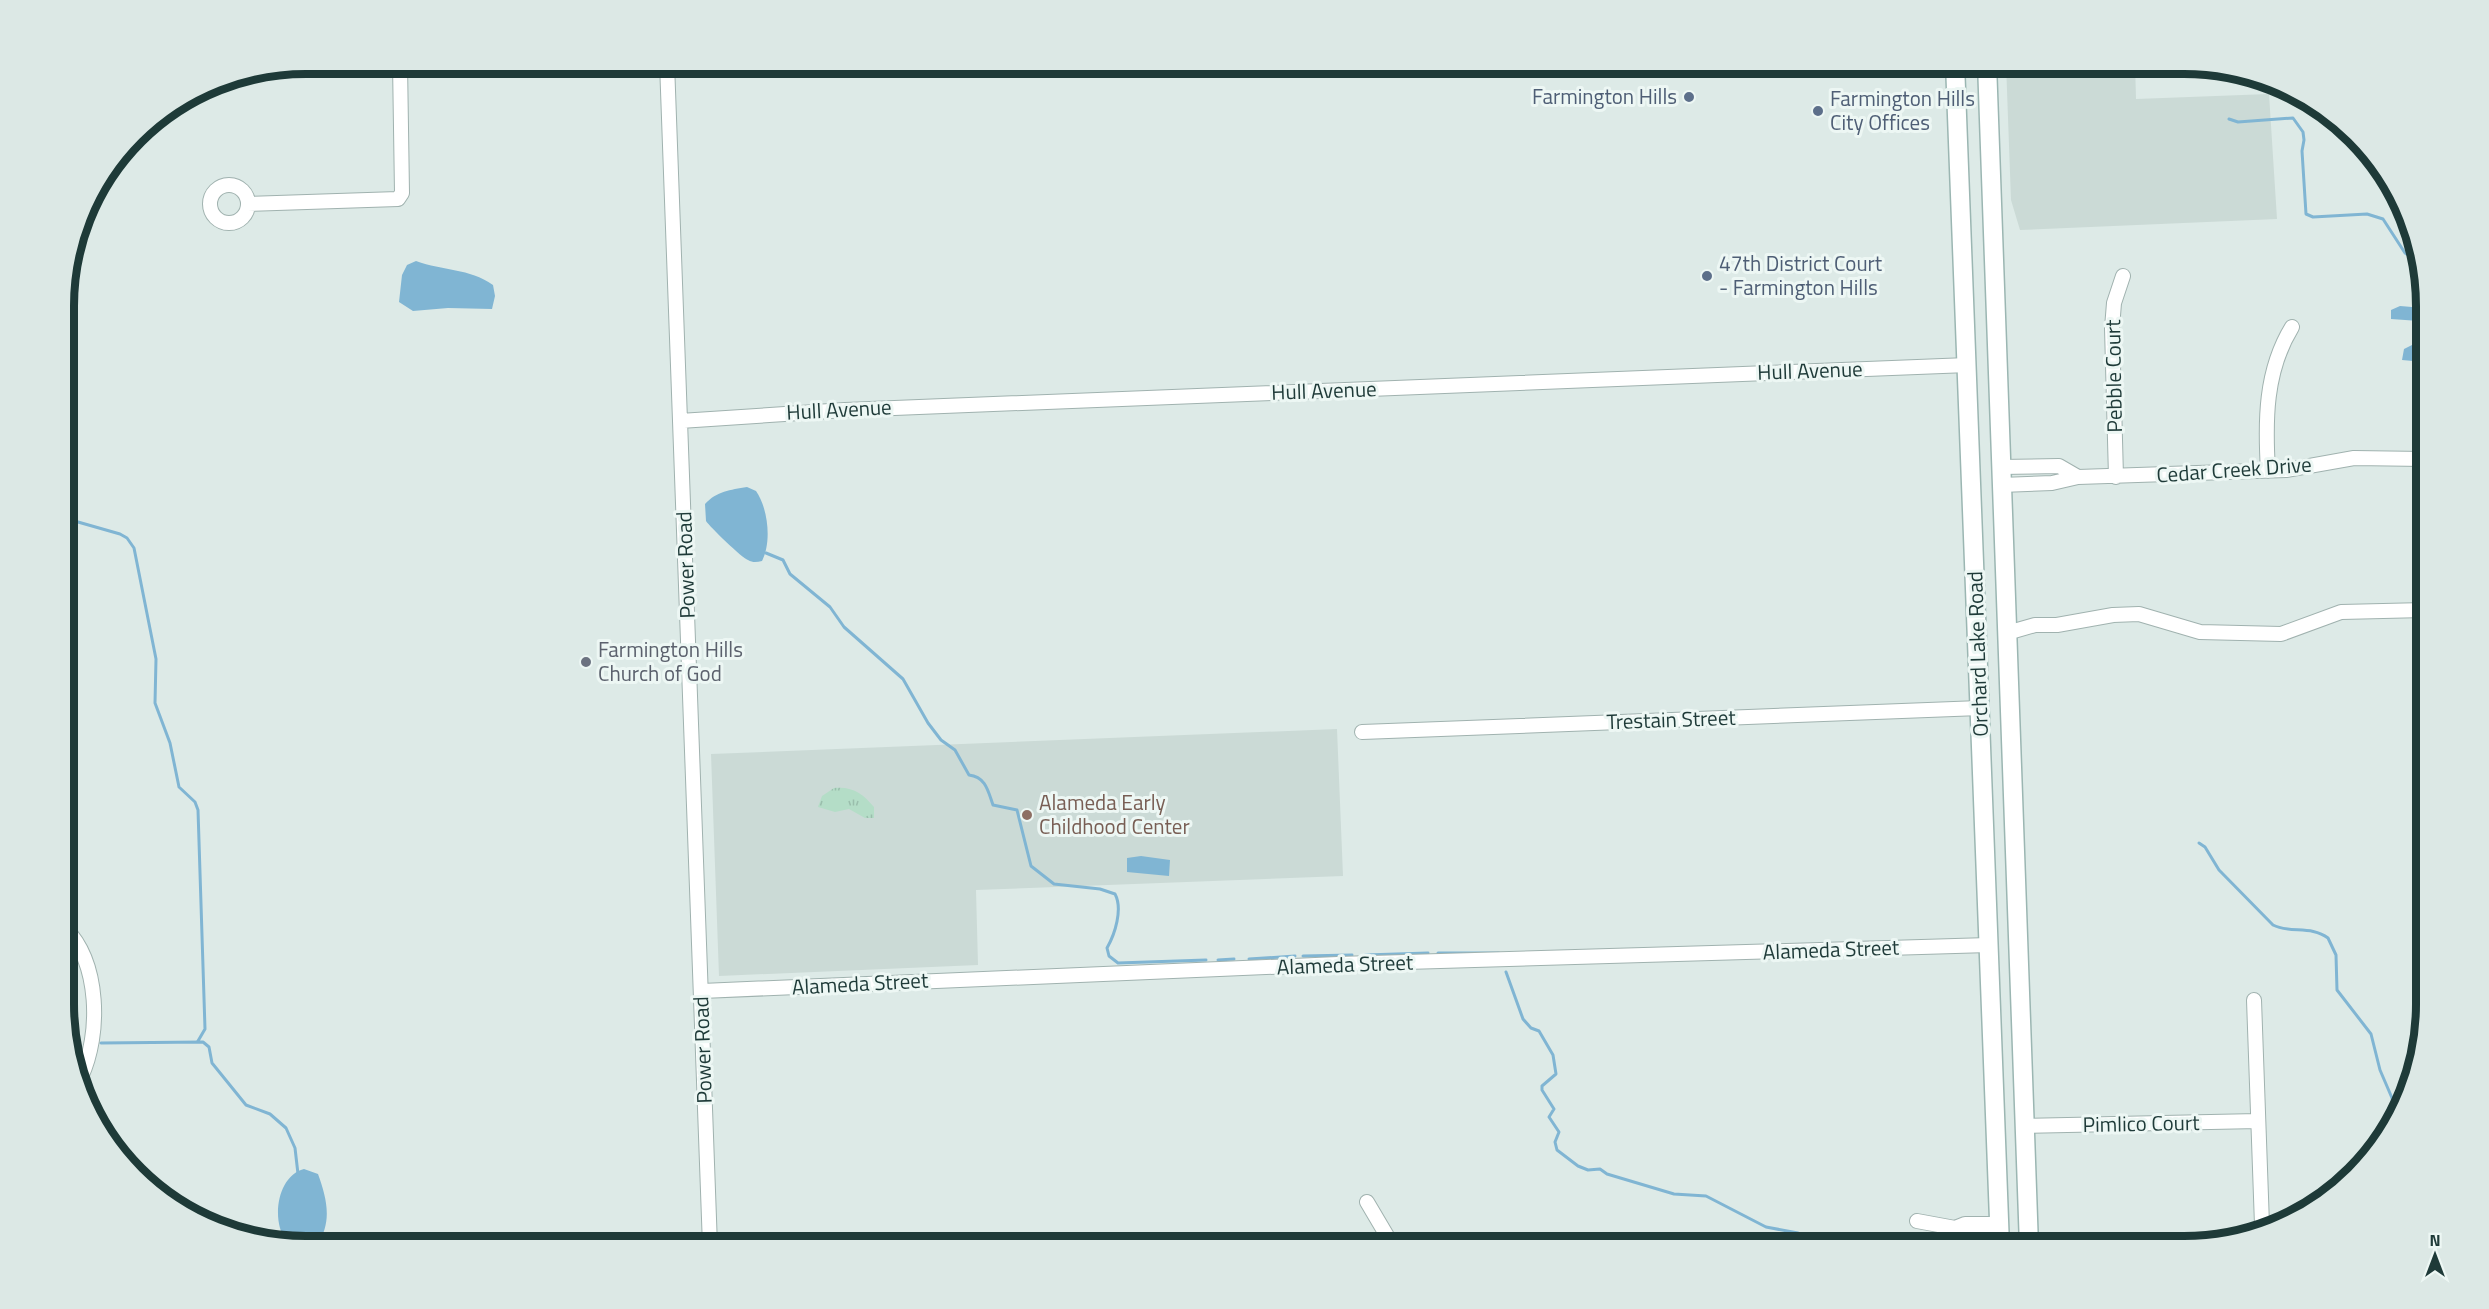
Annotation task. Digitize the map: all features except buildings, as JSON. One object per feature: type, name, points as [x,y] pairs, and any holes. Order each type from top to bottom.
[{"type":"main road","name":"Orchard Lake Road","points":[[1955,74],[2000,1235]]},
{"type":"main road","name":"Orchard Lake Road","points":[[1987,74],[2029,1236]]},
{"type":"main road","points":[[1962,250],[1974,262],[1993,262]]},
{"type":"main road","points":[[1964,292],[1994,292]]},
{"type":"main road","points":[[1968,365],[1979,360],[1986,363],[1990,455],[2001,483]]},
{"type":"main road","points":[[1976,620],[1981,628],[1989,633],[2007,633]]},
{"type":"main road","points":[[1983,777],[1997,778],[2003,786],[2006,872],[2010,897],[2017,913]]},
{"type":"main road","points":[[1992,1045],[1997,1058],[2003,1062],[2023,1063]]},
{"type":"street","points":[[248,204],[398,199],[402,193],[400,74]]},
{"type":"street","name":"Power Road","points":[[667,74],[710,1236]]},
{"type":"street","name":"Pebble Court","points":[[2116,477],[2112,328],[2114,303],[2123,276]]},
{"type":"street","points":[[2268,471],[2267,415],[2271,378],[2284,339],[2292,327]]},
{"type":"street","name":"Hull Avenue","points":[[680,422],[824,411],[1968,365]]},
{"type":"street","name":"Cedar Creek Drive","points":[[2001,483],[2059,466],[2078,477],[2116,477],[2286,470],[2354,458],[2416,459]]},
{"type":"street","points":[[2007,633],[2035,625],[2057,625],[2113,615],[2139,614],[2200,632],[2281,634],[2341,612],[2416,610]]},
{"type":"street","name":"Trestain Street","points":[[1362,732],[1980,708]]},
{"type":"street","points":[[74,941],[89,972],[92,994],[91,1042],[83,1069]]},
{"type":"street","name":"Alameda Street","points":[[702,991],[1338,964],[1989,945]]},
{"type":"street","points":[[2254,1000],[2262,1222]]},
{"type":"street","name":"Pimlico Court","points":[[2025,1126],[2258,1121]]},
{"type":"street","points":[[1367,1202],[1387,1236]]},
{"type":"street","points":[[1917,1221],[1955,1228],[1965,1224],[2000,1235]]},
{"type":"shaded area","points":[[2006,74],[2135,74],[2136,99],[2269,94],[2277,219],[2020,230],[2011,200]]},
{"type":"shaded area","name":"Alameda Early Childhood Center","points":[[1337,729],[1343,876],[976,890],[978,965],[719,976],[711,754]]},
{"type":"green space","points":[[834,788],[847,788],[866,798],[874,807],[874,818],[865,818],[849,809],[835,812],[818,807],[822,796]]},
{"type":"water","points":[[416,261],[484,279],[493,285],[495,296],[492,309],[448,308],[413,311],[399,302],[402,275],[407,265]]},
{"type":"water","points":[[2400,306],[2416,307],[2416,321],[2391,319],[2391,310]]},
{"type":"water","points":[[2416,343],[2416,361],[2402,360],[2404,349]]},
{"type":"water","points":[[747,487],[756,491],[766,516],[767,544],[762,561],[758,562],[745,558],[706,521],[705,504],[714,496]]},
{"type":"water","points":[[1141,856],[1170,860],[1169,876],[1127,872],[1127,858]]},
{"type":"water","points":[[304,1169],[318,1174],[327,1211],[325,1229],[322,1236],[282,1234],[281,1232],[279,1200],[282,1189],[295,1173]]},
{"type":"waterway","points":[[2229,119],[2238,122],[2293,118],[2303,132],[2306,214],[2313,217],[2367,214],[2383,219],[2405,253],[2410,256]]},
{"type":"waterway","points":[[74,521],[120,534],[127,538],[134,548],[156,659],[155,703],[170,743],[179,787],[195,802],[198,810],[205,1029],[198,1041]]},
{"type":"waterway","points":[[766,553],[783,560],[790,574],[830,607],[844,627],[903,679],[928,723],[941,740],[955,750],[969,775],[983,782],[993,805],[1017,810],[1031,866],[1054,884],[1100,889],[1115,894],[1118,914],[1113,936],[1107,948],[1109,956],[1118,963],[1206,960]]},
{"type":"waterway","points":[[2199,843],[2205,847],[2219,870],[2273,925],[2280,928],[2315,932],[2328,938],[2336,955],[2337,990],[2371,1034],[2380,1070],[2393,1104]]},
{"type":"waterway","points":[[1365,955],[1428,953]]},
{"type":"waterway","points":[[1438,953],[1499,953]]},
{"type":"waterway","points":[[1303,956],[1352,955]]},
{"type":"waterway","points":[[1249,959],[1295,956]]},
{"type":"waterway","points":[[1218,960],[1234,959]]},
{"type":"waterway","points":[[1506,972],[1523,1019],[1531,1028],[1539,1031],[1553,1055],[1556,1074],[1542,1086],[1542,1090],[1554,1109],[1549,1117],[1559,1132],[1555,1142],[1557,1150],[1578,1166],[1588,1170],[1600,1169],[1607,1174],[1674,1194],[1706,1196],[1766,1227],[1798,1233],[1798,1236]]},
{"type":"waterway","points":[[101,1043],[203,1042],[209,1047],[212,1063],[246,1105],[270,1114],[286,1128],[295,1148],[298,1174]]},
{"type":"place","name":"Farmington Hills","points":[[1689,97]]},
{"type":"place","name":"Farmington Hills City Offices","points":[[1818,111]]},
{"type":"place","name":"47th District Court - Farmington Hills","points":[[1707,276]]},
{"type":"place","name":"Farmington Hills Church of God","points":[[586,662]]},
{"type":"place","name":"Alameda Early Childhood Center","points":[[1027,815]]}]
